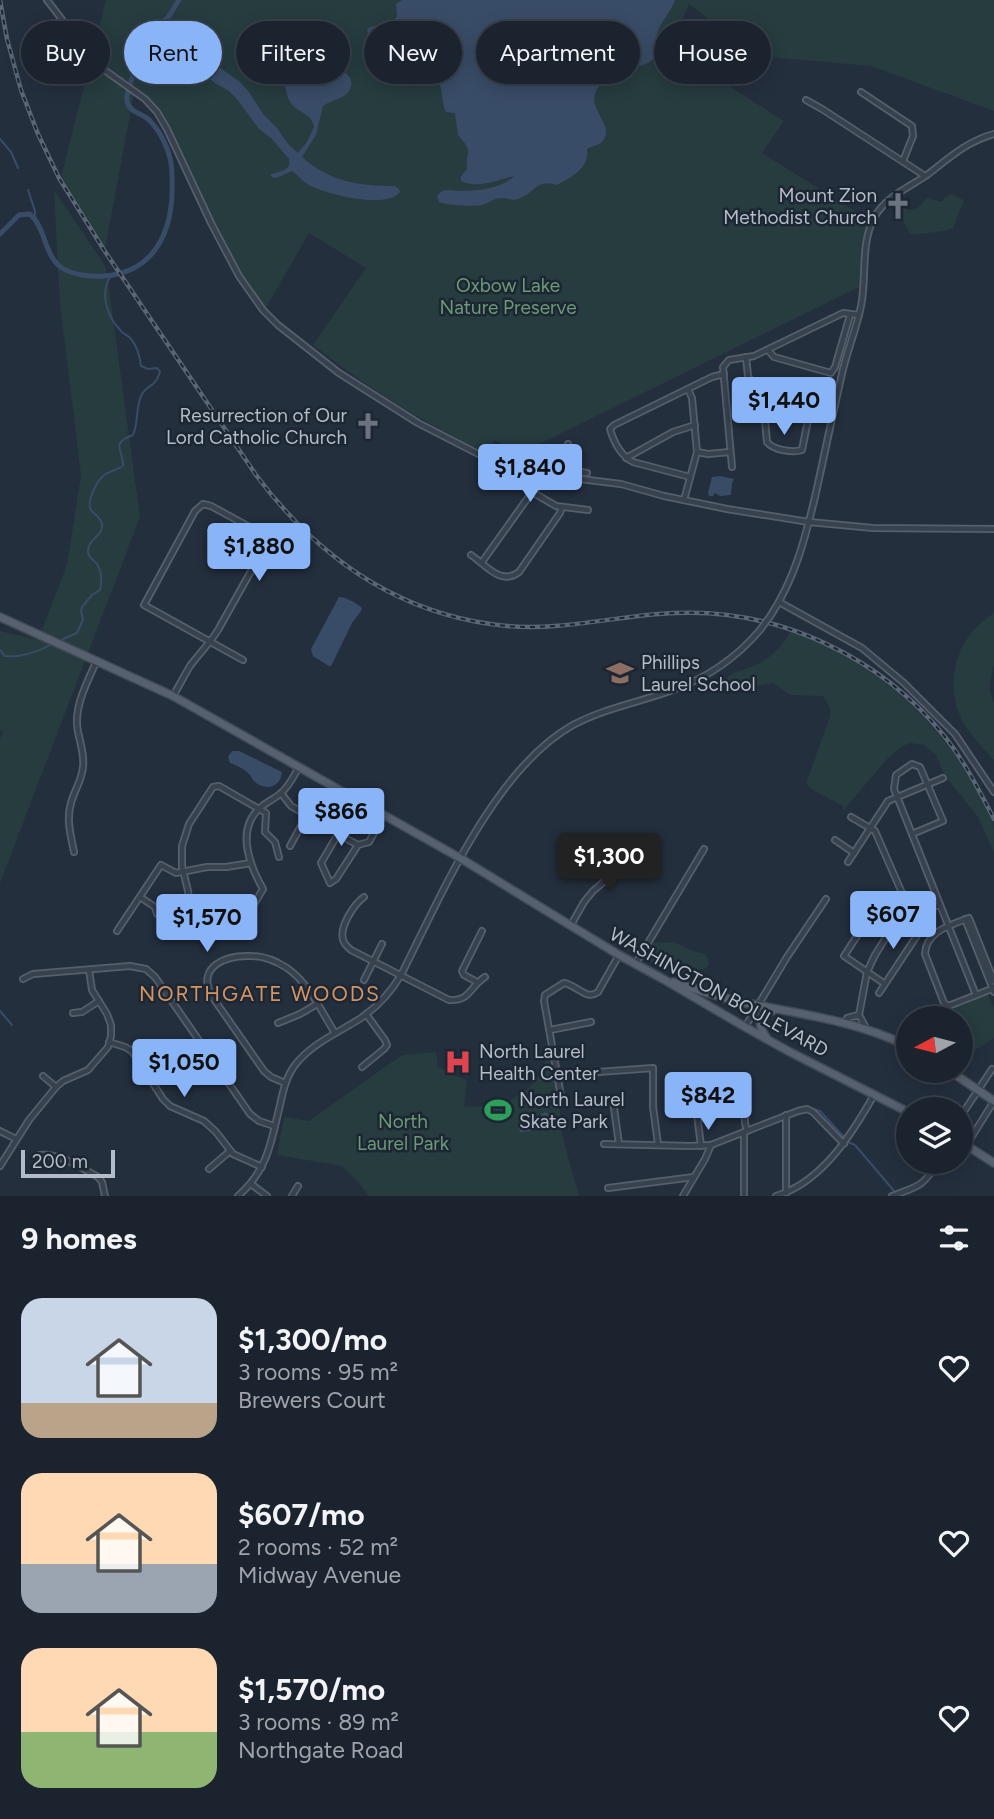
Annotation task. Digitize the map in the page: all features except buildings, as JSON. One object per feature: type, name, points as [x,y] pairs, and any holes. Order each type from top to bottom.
[{"type":"main road","name":"WASHINGTON BOULEVARD","points":[[0,617],[173,696],[384,814],[745,1027],[896,1106]]},
{"type":"main road","points":[[663,979],[709,994],[866,1028],[896,1041]]},
{"type":"main road","points":[[768,1040],[761,1028],[761,1018],[768,1012],[782,1009]]},
{"type":"main road","points":[[968,1083],[994,1100]]},
{"type":"main road","points":[[973,1150],[994,1163]]},
{"type":"street","points":[[47,0],[96,64],[150,104],[162,118],[202,205],[239,276],[256,301],[270,317],[339,373],[410,418],[490,460],[511,467],[621,484],[738,511],[809,522],[885,528],[994,529]]},
{"type":"street","points":[[861,92],[912,126],[913,136],[903,162]]},
{"type":"street","points":[[806,100],[925,176]]},
{"type":"street","points":[[238,1196],[251,1184],[262,1167],[285,1083],[294,1066],[308,1051],[366,1014],[383,999],[401,975],[460,858],[514,776],[536,752],[572,726],[596,714],[674,690],[699,679],[737,653],[771,615],[795,570],[809,522],[844,364],[859,317],[864,289],[867,237],[873,219],[889,200],[960,149],[994,134]]},
{"type":"street","points":[[732,467],[723,367],[729,360],[754,356],[843,313],[859,317]]},
{"type":"street","points":[[768,350],[774,357],[831,373],[850,315]]},
{"type":"street","points":[[746,357],[749,381],[835,406]]},
{"type":"street","points":[[690,477],[626,458],[610,432],[611,426],[712,377],[724,374]]},
{"type":"street","points":[[765,387],[767,442],[772,447],[797,452],[802,450],[812,400]]},
{"type":"street","points":[[684,500],[697,452],[692,398],[688,389]]},
{"type":"street","points":[[626,458],[673,432],[695,425]]},
{"type":"street","points":[[568,444],[566,463],[570,470],[569,478]]},
{"type":"street","points":[[697,452],[730,452]]},
{"type":"street","points":[[570,470],[587,473]]},
{"type":"street","points":[[532,492],[535,472]]},
{"type":"street","points":[[482,562],[538,487],[542,473]]},
{"type":"street","points":[[532,492],[562,508],[588,510]]},
{"type":"street","points":[[173,696],[190,666],[210,642],[218,630],[262,551],[264,540],[257,531],[203,504],[195,511],[144,605],[210,642],[243,660]]},
{"type":"street","points":[[471,555],[503,578],[515,575],[562,508]]},
{"type":"street","points":[[779,602],[862,648],[905,682],[955,734],[994,792]]},
{"type":"street","points":[[74,852],[69,812],[84,765],[78,711],[96,661]]},
{"type":"street","points":[[912,834],[943,821],[920,767],[912,764],[896,775],[894,789],[976,995]]},
{"type":"street","points":[[216,909],[253,906],[263,889],[251,863],[247,833],[251,820],[259,809],[288,786],[299,767]]},
{"type":"street","points":[[848,862],[886,804],[943,778]]},
{"type":"street","points":[[192,926],[182,852],[187,828],[213,788],[219,786],[267,815],[265,832],[275,842],[279,857]]},
{"type":"street","points":[[281,793],[291,806],[307,816],[290,846]]},
{"type":"street","points":[[358,845],[338,834],[321,863],[330,883],[336,879],[358,845],[369,842],[384,814]]},
{"type":"street","points":[[851,817],[875,831],[902,893],[928,908],[940,905]]},
{"type":"street","points":[[835,840],[854,853]]},
{"type":"street","points":[[635,964],[705,849]]},
{"type":"street","points":[[571,925],[593,891],[642,852]]},
{"type":"street","points":[[117,931],[161,865],[173,872],[183,872],[251,863]]},
{"type":"street","points":[[140,897],[155,907],[156,914],[191,911]]},
{"type":"street","points":[[364,897],[344,927],[342,935],[348,947],[449,1000],[466,997],[477,982],[485,977]]},
{"type":"street","points":[[745,1027],[826,899]]},
{"type":"street","points":[[879,993],[885,984],[922,926],[920,921],[881,899],[844,956],[885,984]]},
{"type":"street","points":[[866,1028],[859,1015],[867,972],[903,910]]},
{"type":"street","points":[[967,919],[993,989],[951,1005],[944,1003],[924,950],[935,932],[967,919]]},
{"type":"street","points":[[967,919],[994,981]]},
{"type":"street","points":[[477,982],[462,971],[482,931]]},
{"type":"street","points":[[364,980],[382,944]]},
{"type":"street","points":[[557,1096],[561,1096],[544,998],[547,993],[564,983],[587,995],[594,995],[619,955]]},
{"type":"street","points":[[285,1083],[271,1077],[260,1066],[211,995],[207,986],[209,972],[215,964],[251,956],[269,959],[285,967],[299,977],[335,1033]]},
{"type":"street","points":[[23,979],[33,974],[136,966],[151,973],[250,1114],[259,1121],[274,1126]]},
{"type":"street","points":[[0,1166],[29,1120],[56,1087],[89,1070],[110,1042],[109,1019],[92,990],[89,970]]},
{"type":"street","points":[[73,1013],[82,1012],[99,1001]]},
{"type":"street","points":[[278,1023],[317,1004]]},
{"type":"street","points":[[362,1067],[387,1045],[366,1014]]},
{"type":"street","points":[[846,1023],[847,1018],[859,1015]]},
{"type":"street","points":[[550,1030],[590,1022]]},
{"type":"street","points":[[110,1042],[132,1051],[166,1103],[209,1124],[230,1151],[262,1167]]},
{"type":"street","points":[[557,1075],[653,1068],[657,1144]]},
{"type":"street","points":[[973,1098],[992,1069]]},
{"type":"street","points":[[43,1076],[56,1087]]},
{"type":"street","points":[[744,1094],[744,1196]]},
{"type":"street","points":[[776,1196],[816,1172],[844,1144],[874,1094]]},
{"type":"street","points":[[695,1098],[701,1146]]},
{"type":"street","points":[[973,1131],[994,1100]]},
{"type":"street","points":[[613,1101],[619,1144]]},
{"type":"street","points":[[604,1144],[711,1145],[807,1109],[844,1144]]},
{"type":"street","points":[[786,1115],[786,1192]]},
{"type":"street","points":[[0,1131],[16,1139]]},
{"type":"street","points":[[683,1196],[711,1145]]},
{"type":"street","points":[[209,1169],[230,1151]]},
{"type":"street","points":[[39,1155],[48,1154],[59,1158],[98,1177],[105,1196]]},
{"type":"street","points":[[892,1196],[922,1185],[930,1174]]},
{"type":"street","points":[[608,1188],[694,1177]]},
{"type":"street","points":[[251,1184],[267,1196]]},
{"type":"street","points":[[292,1196],[298,1186]]},
{"type":"green space","name":"Oxbow Lake Nature Preserve","points":[[106,0],[994,0],[994,111],[871,66],[771,57],[771,21],[711,21],[689,4],[682,21],[654,21],[654,84],[726,84],[784,121],[762,153],[870,218],[865,234],[861,286],[519,454],[495,440],[487,453],[397,404],[313,345],[366,268],[309,233],[266,308],[236,265],[219,234],[165,120],[147,97],[135,88],[105,249],[61,177],[85,84],[110,84],[110,21],[101,21]]},
{"type":"green space","points":[[54,190],[106,267],[140,517],[0,883],[0,740],[3,731],[0,731],[0,631],[38,640],[67,565],[81,475],[60,304]]},
{"type":"green space","points":[[951,194],[964,200],[953,228],[911,235],[898,212],[903,206],[908,210],[917,209],[927,198],[942,202]]},
{"type":"green space","points":[[994,613],[994,664],[990,687],[994,703],[994,760],[963,722],[954,692],[954,676],[962,647],[981,622]]},
{"type":"green space","points":[[790,631],[818,642],[869,671],[915,708],[954,753],[988,809],[993,820],[994,852],[978,817],[945,776],[936,755],[924,745],[911,743],[902,746],[888,758],[843,811],[843,806],[806,784],[830,716],[830,708],[823,696],[791,695],[773,683],[725,691],[719,688],[728,677],[768,657],[782,645]]},
{"type":"green space","points":[[656,942],[674,943],[703,953],[708,958],[709,965],[704,969],[680,974],[646,959],[646,954]]},
{"type":"green space","points":[[988,994],[994,1009],[994,1038],[973,1051],[973,1006],[953,1006]]},
{"type":"green space","name":"North Laurel Park","points":[[436,1052],[438,1067],[467,1080],[464,1106],[475,1107],[497,1104],[517,1097],[533,1083],[549,1053],[559,1100],[562,1135],[579,1196],[369,1196],[342,1166],[277,1155],[284,1117],[309,1121],[402,1055]]},
{"type":"water","points":[[402,0],[675,0],[664,21],[654,21],[654,59],[640,66],[640,21],[476,21],[476,84],[601,84],[594,100],[606,130],[601,143],[587,149],[583,167],[568,179],[557,185],[539,185],[518,199],[500,198],[473,206],[439,202],[437,196],[445,191],[496,186],[514,176],[481,184],[461,181],[461,176],[467,169],[468,149],[458,135],[455,113],[446,112],[438,84],[462,84],[462,21],[394,21],[397,16],[396,4]]},
{"type":"water","points":[[222,69],[236,79],[236,84],[242,84],[263,114],[298,153],[314,127],[310,118],[293,106],[284,84],[350,84],[350,79],[351,81],[350,89],[345,95],[323,106],[316,135],[302,157],[334,177],[369,185],[395,186],[400,192],[382,200],[356,199],[309,185],[292,171],[276,178],[272,177],[270,175],[286,169],[289,159],[271,138],[259,129],[237,99],[217,84],[222,84]]},
{"type":"water","points":[[712,477],[734,479],[731,495],[720,496],[715,493],[709,496]]},
{"type":"water","points":[[339,597],[362,608],[329,666],[313,656],[311,649]]},
{"type":"water","points":[[232,751],[239,751],[282,772],[279,782],[267,787],[257,784],[246,771],[230,763],[228,757]]},
{"type":"water","points":[[545,1112],[550,1115],[553,1127],[520,1132],[517,1125],[520,1121],[534,1121]]},
{"type":"waterway","points":[[0,234],[19,215],[30,214],[56,263],[66,270],[88,276],[104,276],[134,268],[154,250],[162,239],[170,211],[171,163],[165,143],[156,129],[147,118],[130,108],[127,98],[142,44],[169,16],[179,0]]},
{"type":"waterway","points":[[0,139],[11,152],[18,168]]},
{"type":"waterway","points":[[28,190],[35,218]]},
{"type":"waterway","points":[[63,639],[77,633],[83,620],[82,607],[100,590],[100,570],[88,551],[102,528],[100,520],[91,510],[93,492],[103,476],[123,466],[119,448],[121,441],[133,435],[140,399],[144,391],[156,381],[160,372],[157,368],[148,369],[141,366],[133,342],[112,319],[105,297],[111,275]]},
{"type":"waterway","points":[[0,650],[5,656],[16,656],[50,645]]},
{"type":"waterway","points":[[0,1011],[12,1025]]},
{"type":"waterway","points":[[816,1110],[843,1136]]},
{"type":"waterway","points":[[848,1142],[855,1145],[895,1192]]},
{"type":"railway","points":[[0,0],[21,90],[59,178],[104,250],[256,475],[280,505],[335,557],[397,596],[468,620],[528,627],[570,625],[654,614],[714,614],[752,619],[825,643],[859,661],[919,708],[959,756],[994,819]]},
{"type":"place","name":"Mount Zion Methodist Church","points":[[898,206]]},
{"type":"place","name":"Resurrection of Our Lord Catholic Church","points":[[368,426]]},
{"type":"place","name":"Phillips Laurel School","points":[[620,673]]},
{"type":"place","name":"North Laurel Health Center","points":[[458,1062]]},
{"type":"place","name":"North Laurel Skate Park","points":[[498,1110]]},
{"type":"district","name":"NORTHGATE WOODS","points":[[260,993]]}]
